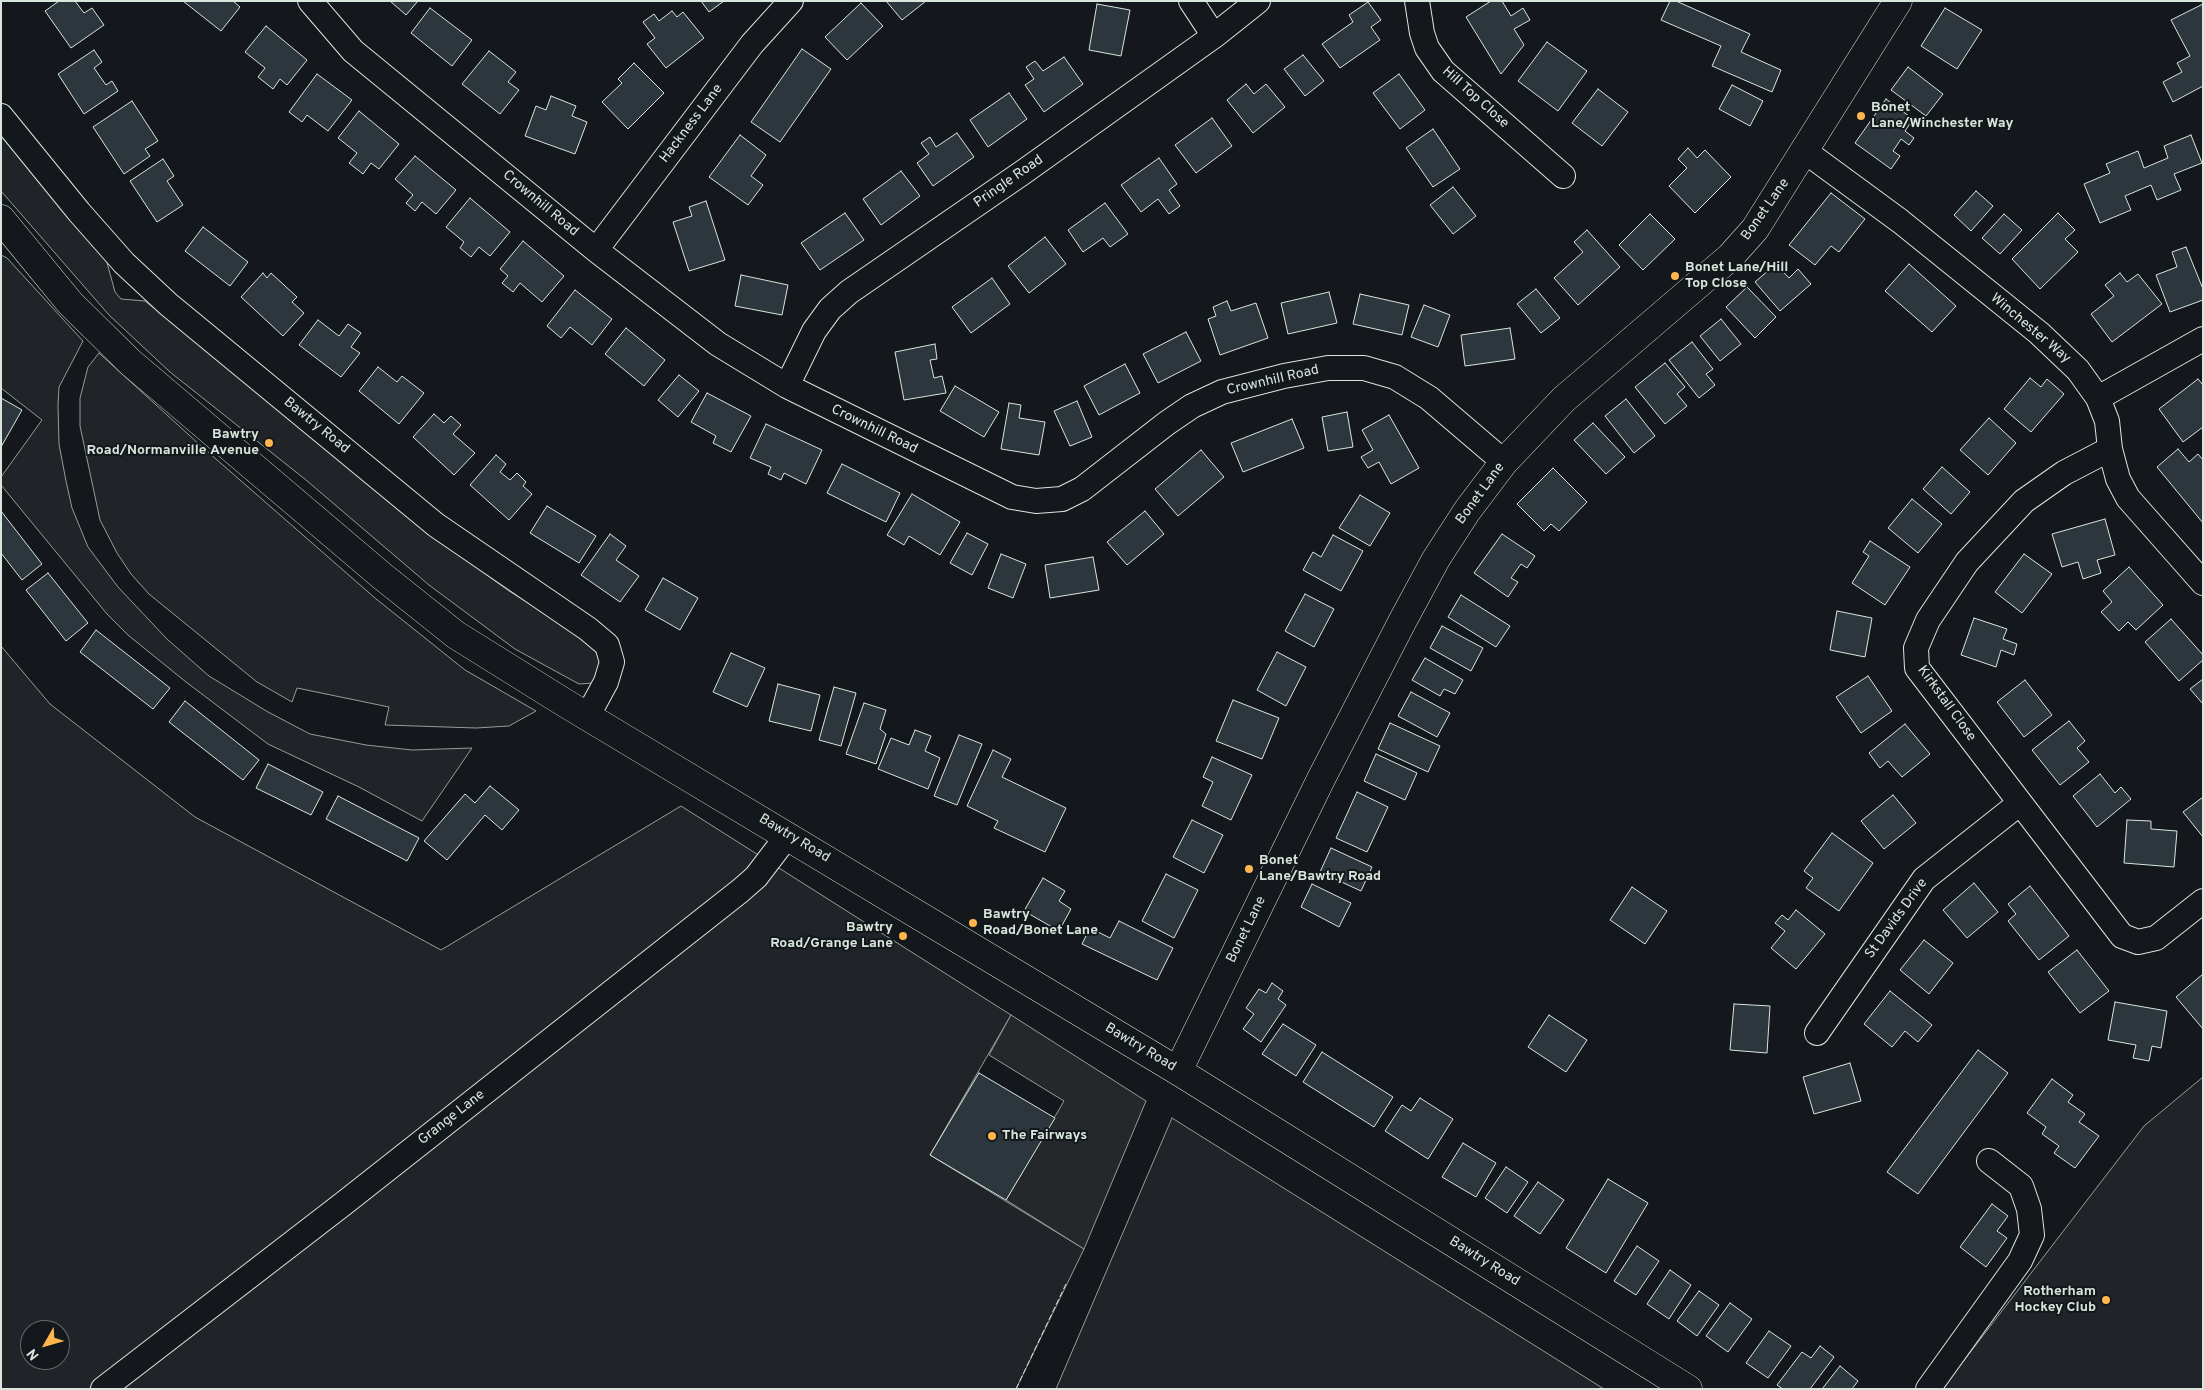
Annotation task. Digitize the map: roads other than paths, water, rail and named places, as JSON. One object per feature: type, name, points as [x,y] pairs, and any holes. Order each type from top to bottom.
[{"type":"main road","name":"Bonet Lane","points":[[1178,1071],[1321,779],[1402,622],[1467,511],[1504,462],[1564,399],[1730,257],[1755,229],[1806,152],[1898,1]]},
{"type":"main road","name":"Bawtry Road","points":[[1,219],[70,303],[130,362],[382,576],[456,635],[587,716],[1178,1071],[1688,1389]]},
{"type":"street","name":"Crownhill Road","points":[[310,1],[353,51],[596,250],[718,344],[787,386],[1012,497],[1036,501],[1062,499],[1082,490],[1167,422],[1192,406],[1222,392],[1284,376],[1328,368],[1364,368],[1395,377],[1429,398],[1504,462]]},
{"type":"street","name":"Hackness Lane","points":[[596,250],[752,44],[791,1]]},
{"type":"street","points":[[1191,1],[1214,36]]},
{"type":"street","name":"Pringle Road","points":[[787,386],[814,331],[830,309],[849,292],[1022,173],[1214,36],[1258,1]]},
{"type":"street","name":"Hill Top Close","points":[[1417,1],[1422,33],[1427,48],[1443,71],[1563,176]]},
{"type":"street","name":"Bawtry Road","points":[[1,116],[78,212],[124,263],[168,304],[436,526],[588,629],[607,645],[612,662],[606,682],[587,716]]},
{"type":"street","name":"Winchester Way","points":[[1806,152],[1900,221],[2039,334],[2078,370],[2098,398],[2107,421],[2110,449],[2118,479],[2128,498],[2203,583]]},
{"type":"street","points":[[2098,398],[2203,339]]},
{"type":"street","name":"Kirkstall Close","points":[[2110,449],[2064,473],[2024,501],[1967,562],[1928,620],[1916,648],[1917,668],[2122,936],[2138,942],[2156,938],[2203,901]]},
{"type":"street","name":"St Davids Drive","points":[[1816,1034],[1924,880],[2020,803]]},
{"type":"street","name":"Grange Lane","points":[[103,1389],[344,1204],[740,891],[756,877],[788,835]]},
{"type":"street","points":[[1928,1389],[2020,1261],[2032,1235],[2029,1209],[2021,1186],[1989,1161]]},
{"type":"place","name":"Bonet Lane/Winchester Way","points":[[1861,116]]},
{"type":"place","name":"Bonet Lane/Hill Top Close","points":[[1675,276]]},
{"type":"place","name":"Bawtry Road/Normanville Avenue","points":[[269,443]]},
{"type":"place","name":"Bonet Lane/Bawtry Road","points":[[1249,869]]},
{"type":"place","name":"Bawtry Road/Bonet Lane","points":[[973,923]]},
{"type":"place","name":"Bawtry Road/Grange Lane","points":[[903,936]]},
{"type":"place","name":"The Fairways","points":[[992,1136]]},
{"type":"place","name":"Rotherham Hockey Club","points":[[2106,1300]]}]
